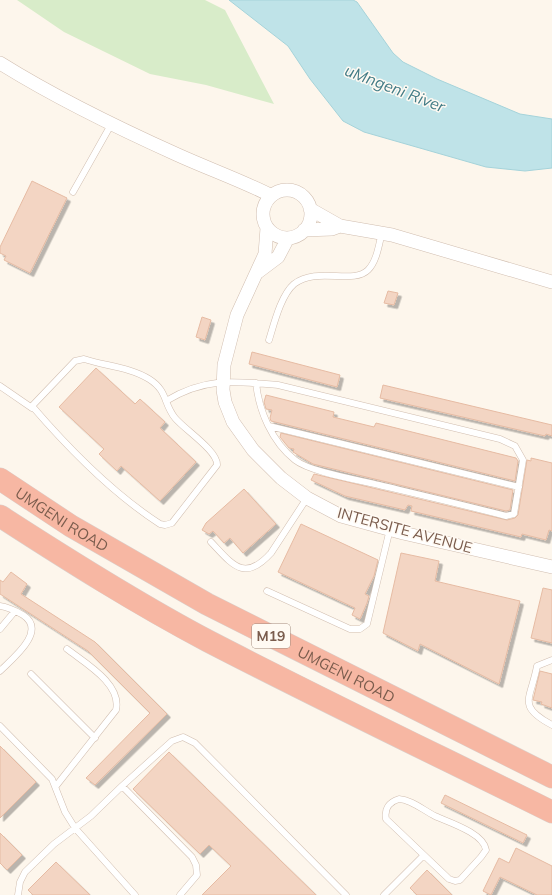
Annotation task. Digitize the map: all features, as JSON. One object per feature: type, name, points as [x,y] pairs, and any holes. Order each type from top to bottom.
[{"type":"highway","points":[[0,465],[93,538]]},
{"type":"highway","name":"UMGENI ROAD","points":[[0,479],[71,526],[207,604],[552,777]]},
{"type":"highway","name":"M19","points":[[0,516],[62,557],[207,640],[448,763],[552,812]]},
{"type":"street","points":[[0,63],[26,79],[112,123],[179,155],[240,180],[270,196]]},
{"type":"street","points":[[283,189],[298,192],[308,202],[310,209],[310,220],[304,230],[294,237],[288,238],[273,234],[267,228],[262,215],[263,208],[270,196],[283,189]]},
{"type":"street","points":[[310,209],[340,226],[382,232],[552,282]]},
{"type":"street","points":[[304,230],[332,229],[340,226]]},
{"type":"street","name":"INTERSITE AVENUE","points":[[267,228],[265,254],[237,315],[224,365],[223,382],[225,402],[233,422],[253,450],[281,478],[307,498],[341,516],[552,567]]},
{"type":"street","name":"INTERSITE AVENUE","points":[[258,272],[278,257],[288,238]]},
{"type":"lane","points":[[73,192],[112,123]]},
{"type":"lane","points":[[269,340],[282,302],[293,285],[307,276],[357,276],[368,270],[374,261],[382,232]]},
{"type":"lane","points":[[0,386],[32,408],[32,406],[66,444],[123,496],[154,521],[165,525],[172,523],[183,510],[214,470],[217,461],[212,453],[175,418],[161,388],[142,375],[84,359],[75,362],[32,406]]},
{"type":"lane","points":[[166,401],[195,386],[223,382],[256,383],[303,390],[488,436],[511,444],[518,450],[524,460],[514,514],[506,516],[346,478],[302,465],[282,446],[263,416],[256,383]]},
{"type":"lane","points":[[269,426],[520,487]]},
{"type":"lane","points":[[211,542],[234,566],[242,569],[253,568],[271,553],[307,498]]},
{"type":"lane","points":[[267,591],[350,629],[360,629],[367,624],[390,529]]},
{"type":"lane","points":[[0,606],[15,611],[30,622],[32,629],[31,638],[0,672]]},
{"type":"lane","points":[[0,629],[15,611]]},
{"type":"lane","points":[[56,786],[116,710],[117,699],[105,681],[67,649]]},
{"type":"lane","points":[[552,660],[537,666],[528,700],[529,708],[536,716],[552,725]]},
{"type":"lane","points":[[31,674],[95,738]]},
{"type":"lane","points":[[0,726],[43,769],[56,786],[65,812],[76,828],[135,895]]},
{"type":"lane","points":[[18,895],[20,882],[25,872],[60,838],[91,816],[172,741],[178,738],[188,738],[346,895]]},
{"type":"lane","points":[[122,786],[192,857],[195,862],[197,875],[180,895]]},
{"type":"lane","points":[[405,800],[463,828],[478,838],[485,846],[486,850],[460,880],[455,881],[449,879],[423,856],[386,819],[385,813],[393,801],[405,800]]},
{"type":"lane","points":[[384,895],[423,856]]},
{"type":"green space","points":[[17,0],[205,0],[225,10],[274,104],[206,85],[150,74],[64,32]]},
{"type":"water","name":"uMngeni River","points":[[229,0],[353,0],[357,2],[393,53],[403,62],[437,79],[520,114],[552,119],[552,168],[525,171],[486,167],[364,132],[343,121],[310,79],[288,46]]},
{"type":"building","points":[[32,181],[67,198],[30,273],[4,260],[6,256],[0,253],[0,247]]},
{"type":"building","points":[[388,291],[398,293],[394,305],[384,303]]},
{"type":"building","points":[[202,317],[211,320],[205,340],[196,337]]},
{"type":"building","points":[[252,352],[340,375],[337,387],[249,364]]},
{"type":"building","points":[[96,368],[135,404],[140,399],[165,422],[160,428],[196,462],[160,501],[121,466],[117,471],[99,454],[104,449],[59,407]]},
{"type":"building","points":[[383,385],[552,425],[552,436],[546,434],[545,436],[380,398]]},
{"type":"building","points":[[266,395],[334,412],[333,417],[374,427],[376,423],[516,458],[518,461],[515,481],[271,421],[270,418],[272,410],[266,409],[264,402]]},
{"type":"building","points":[[281,433],[513,490],[510,510],[506,511],[313,464],[293,452],[294,449],[289,448],[280,437]]},
{"type":"building","points":[[531,458],[552,463],[552,531],[549,530],[546,540],[522,534],[521,537],[411,511],[412,506],[408,505],[405,510],[345,496],[311,480],[314,474],[507,520],[515,518],[518,515],[527,460],[531,461]]},
{"type":"building","points":[[244,489],[276,524],[243,553],[230,538],[224,543],[213,531],[209,534],[202,530],[206,523]]},
{"type":"building","points":[[301,524],[378,560],[374,576],[365,594],[369,596],[360,619],[352,615],[355,608],[278,572]]},
{"type":"building","points":[[401,553],[439,561],[435,581],[520,601],[499,684],[420,644],[418,651],[383,633]]},
{"type":"building","points":[[11,572],[27,584],[21,594],[95,642],[167,714],[95,785],[86,778],[150,713],[88,651],[0,594],[0,580],[3,582]]},
{"type":"building","points":[[543,588],[552,590],[552,643],[531,638]]},
{"type":"building","points":[[540,671],[552,674],[552,708],[541,704],[542,702],[533,700]]},
{"type":"building","points":[[0,746],[36,782],[0,818]]},
{"type":"building","points":[[169,752],[316,895],[202,895],[231,866],[209,845],[200,854],[133,789]]},
{"type":"building","points":[[445,795],[527,835],[523,843],[441,803]]},
{"type":"building","points":[[0,833],[22,855],[7,870],[0,863]]},
{"type":"building","points":[[516,848],[552,866],[552,895],[537,895],[500,877],[491,895],[483,891],[499,858],[509,863]]},
{"type":"building","points":[[56,862],[90,895],[33,895],[28,890]]},
{"type":"building","points":[[427,870],[452,895],[417,895],[410,888]]}]
